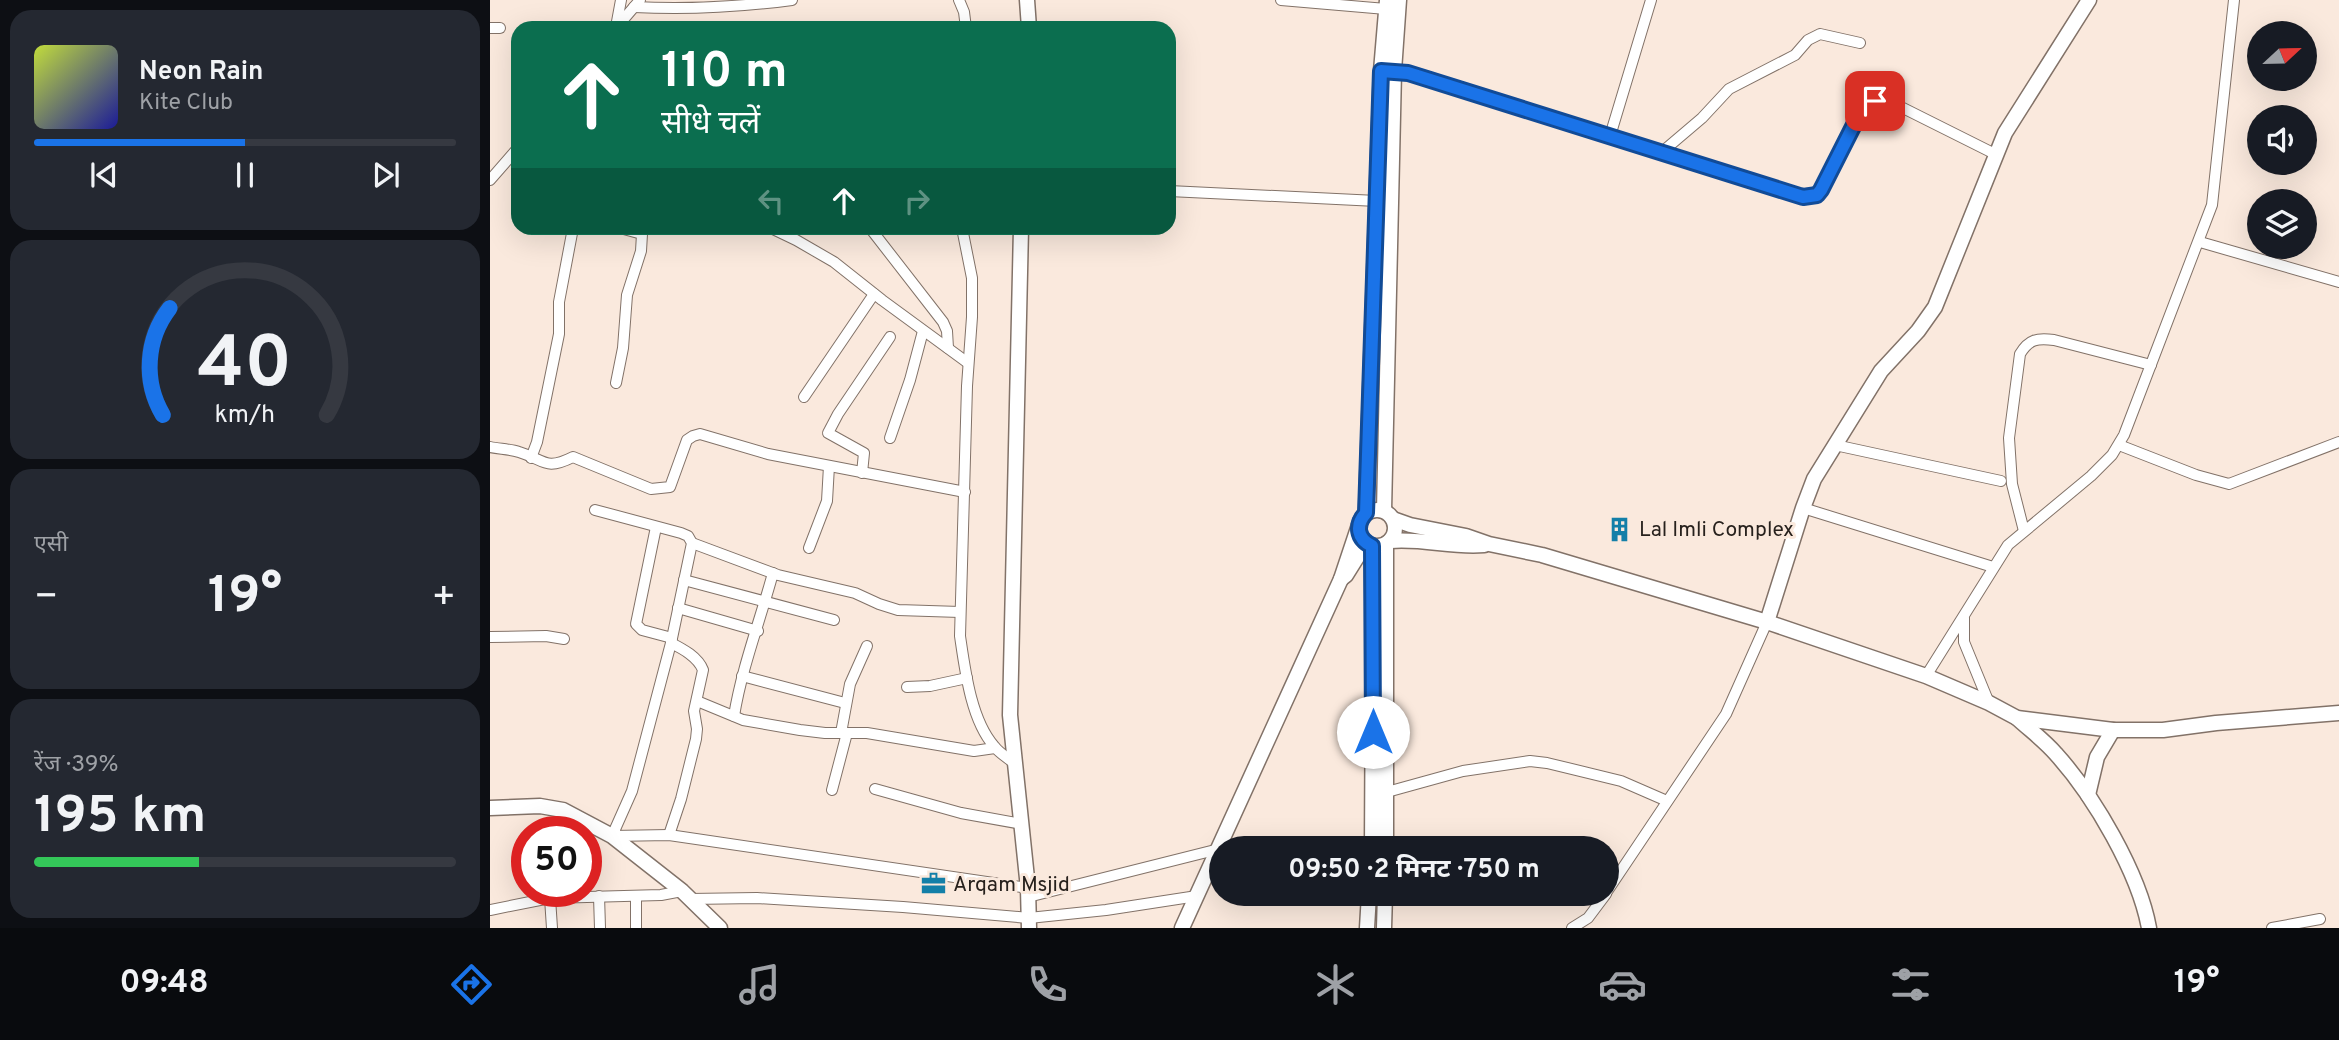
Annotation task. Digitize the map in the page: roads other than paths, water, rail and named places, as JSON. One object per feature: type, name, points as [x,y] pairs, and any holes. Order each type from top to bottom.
[{"type":"street","points":[[622,21],[637,4],[683,10],[792,0]]},
{"type":"street","points":[[959,0],[965,21]]},
{"type":"street","points":[[1027,0],[1028,21]]},
{"type":"street","points":[[1281,0],[1386,5],[1388,515],[1395,531],[1341,579]]},
{"type":"street","points":[[1366,513],[1377,201],[1388,71],[1399,0]]},
{"type":"street","points":[[1610,136],[1651,0]]},
{"type":"street","points":[[1619,874],[1734,701],[1767,622],[1814,479],[1881,371],[1918,331],[1935,307],[2005,134],[2090,0]]},
{"type":"street","points":[[1926,676],[2008,545],[2091,476],[2119,445],[2200,242],[2212,205],[2234,0]]},
{"type":"street","points":[[617,21],[619,1]]},
{"type":"street","points":[[1662,152],[1702,118],[1729,89],[1795,55],[1814,35],[1860,43]]},
{"type":"street","points":[[1388,71],[1408,73],[1803,197],[1812,197],[1821,190],[1867,102],[1893,103],[1995,154]]},
{"type":"street","points":[[490,180],[511,156]]},
{"type":"street","points":[[1176,191],[1377,201]]},
{"type":"street","points":[[531,458],[537,442],[559,334],[559,302],[572,235]]},
{"type":"street","points":[[616,383],[623,348],[627,295],[641,251],[642,235]]},
{"type":"street","points":[[786,235],[834,262],[968,363]]},
{"type":"street","points":[[875,235],[943,322],[947,331],[948,348]]},
{"type":"street","points":[[963,235],[972,278],[972,317],[968,363],[960,636],[967,678],[977,714],[995,748],[1015,764]]},
{"type":"street","points":[[1021,235],[1010,715],[1029,923]]},
{"type":"street","points":[[2200,242],[2339,282]]},
{"type":"street","points":[[804,397],[874,294]]},
{"type":"street","points":[[890,438],[923,331]]},
{"type":"street","points":[[862,473],[864,453],[828,433],[890,337]]},
{"type":"street","points":[[2024,531],[2012,484],[2010,438],[2020,354],[2025,346],[2038,338],[2054,340],[2151,365]]},
{"type":"street","points":[[490,447],[520,452],[549,465],[565,463],[573,457],[652,489],[670,487],[687,440],[700,434],[768,454],[965,492]]},
{"type":"street","points":[[2119,445],[2196,475],[2229,484],[2339,442]]},
{"type":"street","points":[[1835,445],[2001,481]]},
{"type":"street","points":[[809,548],[827,501],[829,466]]},
{"type":"street","points":[[1803,508],[1993,567]]},
{"type":"street","points":[[595,510],[688,536],[692,543],[773,573],[855,593],[898,610],[960,612]]},
{"type":"street","points":[[1225,836],[1341,579],[1362,517],[1378,510],[1410,526],[1466,536],[1489,544],[1542,555],[1767,622],[1926,676],[2017,718],[2056,753],[2088,795],[2135,879],[2149,928]]},
{"type":"street","points":[[656,527],[636,624],[638,628],[671,640],[688,651],[703,666],[694,716],[696,739],[669,835]]},
{"type":"street","points":[[1358,528],[1359,534],[1378,544],[1424,540],[1466,547],[1489,544]]},
{"type":"street","points":[[612,836],[632,791],[671,640],[692,543]]},
{"type":"street","points":[[1378,544],[1385,836]]},
{"type":"street","points":[[734,716],[742,676],[758,631],[773,573]]},
{"type":"street","points":[[684,580],[834,620]]},
{"type":"street","points":[[678,608],[758,631]]},
{"type":"street","points":[[1964,614],[1964,642],[1989,703]]},
{"type":"street","points":[[490,637],[546,636],[564,639]]},
{"type":"street","points":[[832,790],[844,733],[845,703],[850,684],[867,646]]},
{"type":"street","points":[[742,676],[845,703]]},
{"type":"street","points":[[907,687],[967,678]]},
{"type":"street","points":[[697,701],[743,720],[800,730],[867,733],[974,751],[995,748]]},
{"type":"street","points":[[2017,718],[2113,730],[2163,730],[2339,713]]},
{"type":"street","points":[[2088,795],[2097,757],[2113,730]]},
{"type":"street","points":[[1382,786],[1530,761],[1621,781],[1667,800]]},
{"type":"street","points":[[1373,836],[1382,786]]},
{"type":"street","points":[[875,789],[961,813],[1022,824]]},
{"type":"street","points":[[490,808],[540,806],[563,810],[612,836],[686,895],[720,928]]},
{"type":"street","points":[[612,836],[669,835],[1028,892],[1209,851]]},
{"type":"street","points":[[1182,928],[1209,870]]},
{"type":"street","points":[[602,896],[686,895],[903,907],[1029,923],[1197,896]]},
{"type":"street","points":[[636,896],[636,928]]},
{"type":"street","points":[[490,910],[511,906]]},
{"type":"street","points":[[1367,928],[1368,906]]},
{"type":"street","points":[[1384,928],[1385,906]]},
{"type":"street","points":[[1572,928],[1588,918],[1597,906]]},
{"type":"street","points":[[551,907],[552,928]]},
{"type":"street","points":[[599,907],[600,928]]},
{"type":"street","points":[[2272,928],[2320,919]]},
{"type":"place","name":"Lal Imli Complex","points":[[1619,529]]},
{"type":"place","name":"Arqam Msjid","points":[[933,884]]}]
